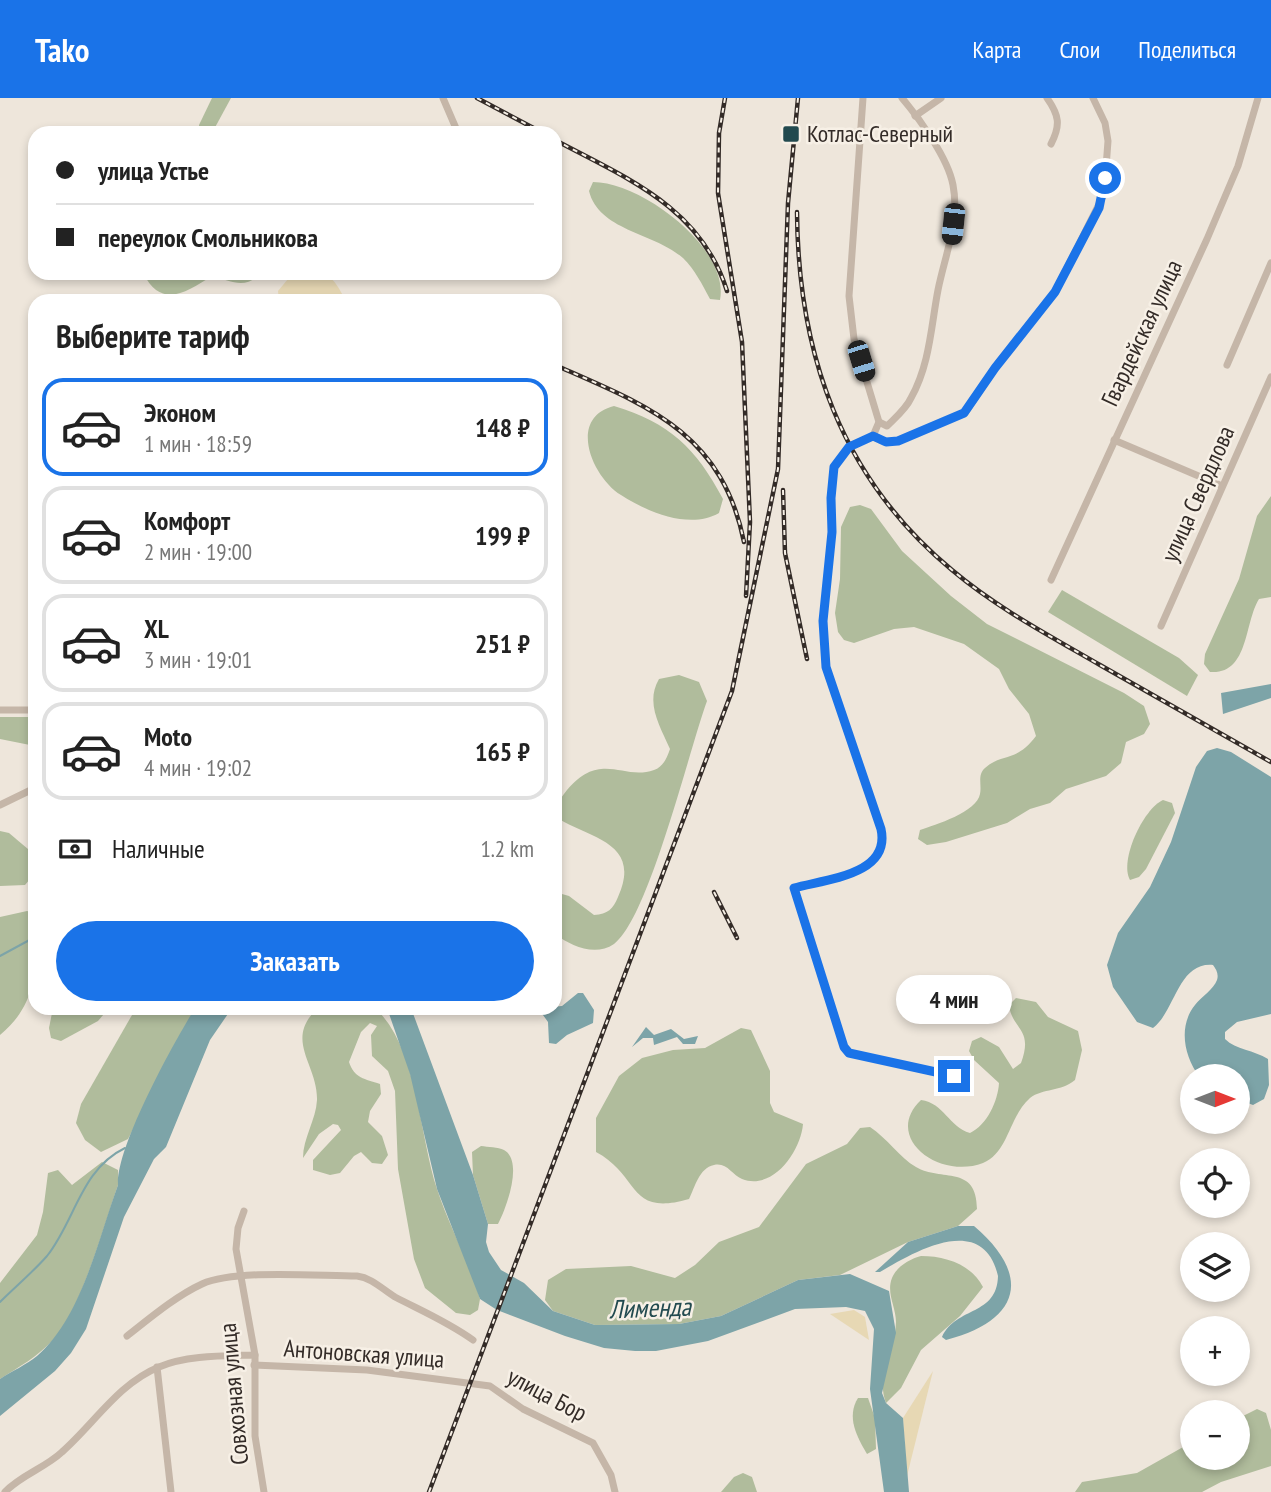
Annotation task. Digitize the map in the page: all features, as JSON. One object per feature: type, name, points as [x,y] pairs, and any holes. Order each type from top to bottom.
[{"type":"street","points":[[443,98],[455,126]]},
{"type":"street","points":[[863,98],[850,266],[850,312],[854,339],[879,422],[873,436],[849,447],[834,467],[832,532],[823,621],[826,667],[881,829],[883,847],[877,858],[866,866],[794,888],[844,1047],[849,1053],[954,1076]]},
{"type":"street","points":[[879,422],[887,426],[900,414],[911,399],[920,378],[928,355],[941,277],[952,240],[953,183],[934,144],[902,98]]},
{"type":"street","points":[[915,116],[941,98]]},
{"type":"street","points":[[1047,98],[1059,116],[1058,132],[1051,144]]},
{"type":"street","points":[[873,436],[886,442],[898,441],[964,413],[995,368],[1055,292],[1104,194],[1108,141],[1105,122],[1093,98]]},
{"type":"street","name":"Гвардейская улица","points":[[1051,580],[1233,178],[1258,98]]},
{"type":"street","points":[[1227,365],[1271,263]]},
{"type":"street","name":"улица Свердлова","points":[[1161,626],[1271,377]]},
{"type":"street","points":[[1114,440],[1222,486]]},
{"type":"street","points":[[0,710],[28,710]]},
{"type":"street","points":[[0,805],[28,791]]},
{"type":"street","name":"Совхозная улица","points":[[244,1211],[238,1228],[238,1275],[255,1355],[255,1437],[264,1492]]},
{"type":"street","points":[[127,1336],[194,1289],[238,1275],[362,1276],[473,1340]]},
{"type":"street","name":"Антоновская улица","points":[[5,1492],[26,1473],[61,1453],[105,1408],[157,1367],[190,1360],[255,1355]]},
{"type":"street","name":"Антоновская улица","points":[[254,1366],[367,1370],[452,1379],[470,1385]]},
{"type":"street","points":[[157,1367],[171,1492]]},
{"type":"street","name":"улица Бор","points":[[470,1385],[489,1386],[523,1409],[593,1443],[611,1475],[615,1492]]},
{"type":"green space","points":[[212,98],[231,98],[216,126],[199,125]]},
{"type":"green space","points":[[593,182],[613,185],[635,193],[678,222],[697,240],[711,260],[719,280],[720,300],[710,299],[695,272],[683,258],[604,215],[589,191]]},
{"type":"green space","points":[[147,280],[205,280],[175,294],[158,291]]},
{"type":"green space","points":[[225,280],[251,280],[244,283]]},
{"type":"green space","points":[[614,406],[666,429],[691,452],[723,499],[719,513],[695,520],[669,517],[631,501],[610,486],[594,462],[588,435],[591,422],[600,413]]},
{"type":"green space","points":[[1271,496],[1271,597],[1259,599],[1239,657],[1223,671],[1210,672],[1204,664],[1205,654],[1239,579],[1257,516]]},
{"type":"green space","points":[[860,505],[871,509],[902,551],[951,596],[987,624],[1124,693],[1144,706],[1150,724],[1144,734],[1126,742],[1121,763],[1106,776],[1066,789],[1050,803],[1030,809],[1007,823],[946,842],[927,845],[918,839],[920,830],[955,817],[971,807],[980,794],[980,777],[985,768],[1016,754],[1036,736],[1029,714],[1009,689],[999,669],[964,644],[914,627],[894,629],[854,643],[844,640],[838,632],[835,613],[840,579],[841,527],[850,507]]},
{"type":"green space","points":[[1062,590],[1179,658],[1198,675],[1187,696],[1048,612]]},
{"type":"green space","points":[[679,675],[699,682],[707,701],[667,831],[641,902],[627,928],[614,944],[607,948],[591,950],[576,946],[562,938],[562,894],[569,896],[594,915],[606,912],[612,908],[618,897],[624,879],[624,865],[619,854],[610,845],[562,820],[562,797],[579,778],[591,772],[612,769],[643,772],[657,769],[662,764],[670,749],[658,723],[654,706],[653,697],[659,679]]},
{"type":"green space","points":[[0,717],[28,717],[28,745],[0,739]]},
{"type":"green space","points":[[1163,800],[1172,803],[1175,813],[1146,869],[1139,877],[1130,880],[1128,861],[1135,836],[1155,805]]},
{"type":"green space","points":[[0,831],[9,833],[28,849],[28,881],[25,885],[0,886]]},
{"type":"green space","points":[[28,911],[28,998],[14,1022],[0,1035],[0,917]]},
{"type":"green space","points":[[1016,998],[1036,1002],[1048,1017],[1078,1031],[1082,1050],[1075,1080],[1030,1098],[1017,1114],[1004,1142],[992,1158],[966,1167],[949,1166],[934,1160],[921,1152],[912,1141],[908,1128],[911,1114],[921,1100],[941,1110],[957,1126],[970,1133],[982,1124],[994,1105],[999,1083],[974,1060],[969,1051],[972,1041],[981,1037],[999,1047],[1013,1069],[1021,1063],[1024,1036],[1009,1005]]},
{"type":"green space","points":[[52,1015],[103,1015],[98,1021],[61,1041],[51,1038],[49,1028]]},
{"type":"green space","points":[[132,1015],[191,1015],[128,1139],[101,1152],[85,1140],[76,1123],[81,1104]]},
{"type":"green space","points":[[312,1015],[381,1015],[400,1045],[409,1068],[437,1189],[480,1299],[478,1310],[470,1315],[456,1313],[425,1288],[414,1259],[398,1169],[395,1091],[388,1071],[372,1056],[371,1035],[377,1026],[370,1023],[361,1032],[349,1062],[357,1075],[380,1084],[381,1094],[370,1111],[368,1122],[382,1136],[388,1155],[382,1164],[372,1163],[361,1152],[354,1156],[340,1173],[330,1175],[313,1170],[313,1160],[341,1130],[338,1125],[333,1124],[319,1134],[303,1158],[317,1100],[303,1042],[303,1031]]},
{"type":"green space","points":[[741,1028],[751,1030],[770,1071],[770,1103],[774,1112],[803,1124],[791,1156],[775,1174],[765,1179],[742,1179],[726,1167],[714,1165],[701,1174],[689,1199],[655,1203],[644,1198],[621,1172],[596,1152],[596,1118],[619,1076],[642,1058],[673,1050],[705,1048]]},
{"type":"green space","points":[[870,1127],[916,1167],[964,1180],[971,1186],[977,1209],[958,1226],[908,1242],[840,1275],[798,1280],[721,1316],[679,1324],[595,1325],[553,1311],[545,1300],[548,1280],[566,1269],[631,1266],[675,1278],[695,1265],[719,1242],[759,1227],[806,1164],[847,1144],[860,1128]]},
{"type":"green space","points":[[481,1146],[504,1150],[513,1164],[512,1186],[498,1224],[488,1224],[473,1175],[472,1152]]},
{"type":"green space","points":[[102,1162],[118,1170],[118,1185],[91,1267],[73,1308],[64,1326],[47,1346],[0,1379],[0,1283],[37,1235],[48,1173],[58,1170],[72,1185]]},
{"type":"green space","points":[[921,1256],[948,1260],[964,1267],[972,1272],[983,1287],[960,1316],[921,1350],[901,1388],[886,1403],[883,1393],[884,1372],[896,1322],[890,1284],[900,1267]]},
{"type":"green space","points":[[858,1398],[868,1398],[875,1418],[876,1449],[867,1454],[853,1420]]},
{"type":"green space","points":[[1257,1409],[1266,1413],[1271,1430],[1271,1466],[1221,1482],[1202,1492],[1075,1492],[1082,1482],[1137,1473],[1180,1449],[1180,1470],[1250,1470],[1250,1412]]},
{"type":"green space","points":[[743,1473],[752,1477],[757,1492],[721,1492],[734,1477]]},
{"type":"sand","points":[[287,280],[332,280],[342,294],[278,294]]},
{"type":"sand","points":[[854,1310],[865,1317],[869,1340],[830,1314]]},
{"type":"sand","points":[[933,1371],[907,1476],[903,1418]]},
{"type":"water","points":[[1271,684],[1271,698],[1223,714],[1221,693]]},
{"type":"water","points":[[1217,748],[1231,752],[1271,777],[1271,1014],[1237,1022],[1225,1032],[1225,1039],[1229,1043],[1268,1059],[1269,1085],[1264,1099],[1253,1105],[1250,1104],[1250,1064],[1192,1064],[1187,1050],[1186,1022],[1195,1005],[1217,980],[1213,965],[1201,966],[1192,971],[1153,1028],[1137,1022],[1113,987],[1107,965],[1118,933],[1150,887],[1171,842],[1196,767],[1207,751]]},
{"type":"water","points":[[578,993],[583,993],[594,1010],[593,1023],[567,1035],[556,1044],[549,1043],[548,1022],[543,1015],[562,1015],[562,1006]]},
{"type":"water","points":[[191,1015],[227,1015],[210,1040],[166,1147],[154,1159],[124,1217],[86,1329],[71,1353],[55,1371],[0,1416],[0,1379],[37,1356],[53,1340],[77,1299],[118,1185],[126,1146],[173,1046]]},
{"type":"water","points":[[389,1015],[414,1015],[473,1175],[488,1224],[486,1242],[489,1252],[501,1270],[524,1283],[553,1311],[595,1325],[679,1324],[721,1316],[798,1280],[850,1274],[889,1291],[896,1333],[882,1393],[886,1403],[903,1418],[909,1492],[884,1492],[870,1389],[874,1329],[865,1311],[846,1307],[795,1309],[708,1341],[656,1351],[635,1351],[604,1348],[565,1336],[497,1310],[480,1299],[437,1189],[410,1074]]},
{"type":"water","points":[[646,1027],[654,1035],[671,1029],[684,1039],[698,1036],[695,1044],[683,1044],[677,1037],[654,1045],[653,1038],[643,1038],[632,1047]]},
{"type":"water","points":[[958,1226],[974,1226],[993,1244],[1005,1262],[1011,1279],[1010,1295],[1003,1309],[990,1321],[971,1332],[946,1340],[942,1337],[949,1327],[984,1305],[996,1289],[998,1276],[990,1256],[978,1245],[963,1241],[946,1242],[928,1247],[880,1272],[875,1272],[908,1242]]},
{"type":"waterway","points":[[0,956],[28,941]]},
{"type":"waterway","points":[[0,1302],[47,1256],[98,1169],[110,1157],[125,1148]]},
{"type":"railway","points":[[477,98],[530,126]]},
{"type":"railway","points":[[725,98],[719,133],[718,193],[742,342],[750,522],[746,596]]},
{"type":"railway","points":[[429,1492],[732,691],[778,469],[788,203],[798,98]]},
{"type":"railway","points":[[562,144],[634,182],[680,216],[699,237],[715,262],[727,291]]},
{"type":"railway","points":[[797,212],[799,264],[806,315],[817,363],[833,410],[854,454],[881,495],[914,534],[952,570],[1005,609],[1271,762]]},
{"type":"railway","points":[[562,368],[649,410],[675,427],[699,448],[718,474],[733,504],[744,542]]},
{"type":"railway","points":[[783,490],[785,553],[807,659]]},
{"type":"railway","points":[[714,892],[737,938]]},
{"type":"place","name":"Котлас-Северный","points":[[791,134]]},
{"type":"route","points":[[954,1076],[927,1068],[860,1058],[849,1053],[844,1047],[794,888],[866,866],[877,858],[883,847],[881,829],[826,667],[823,621],[832,532],[832,476],[838,458],[849,447],[873,436],[886,442],[898,441],[964,413],[978,390],[1055,292],[1099,208],[1104,194],[1105,178]]},
{"type":"water label","name":"Лименда","points":[[650,1308]]}]
